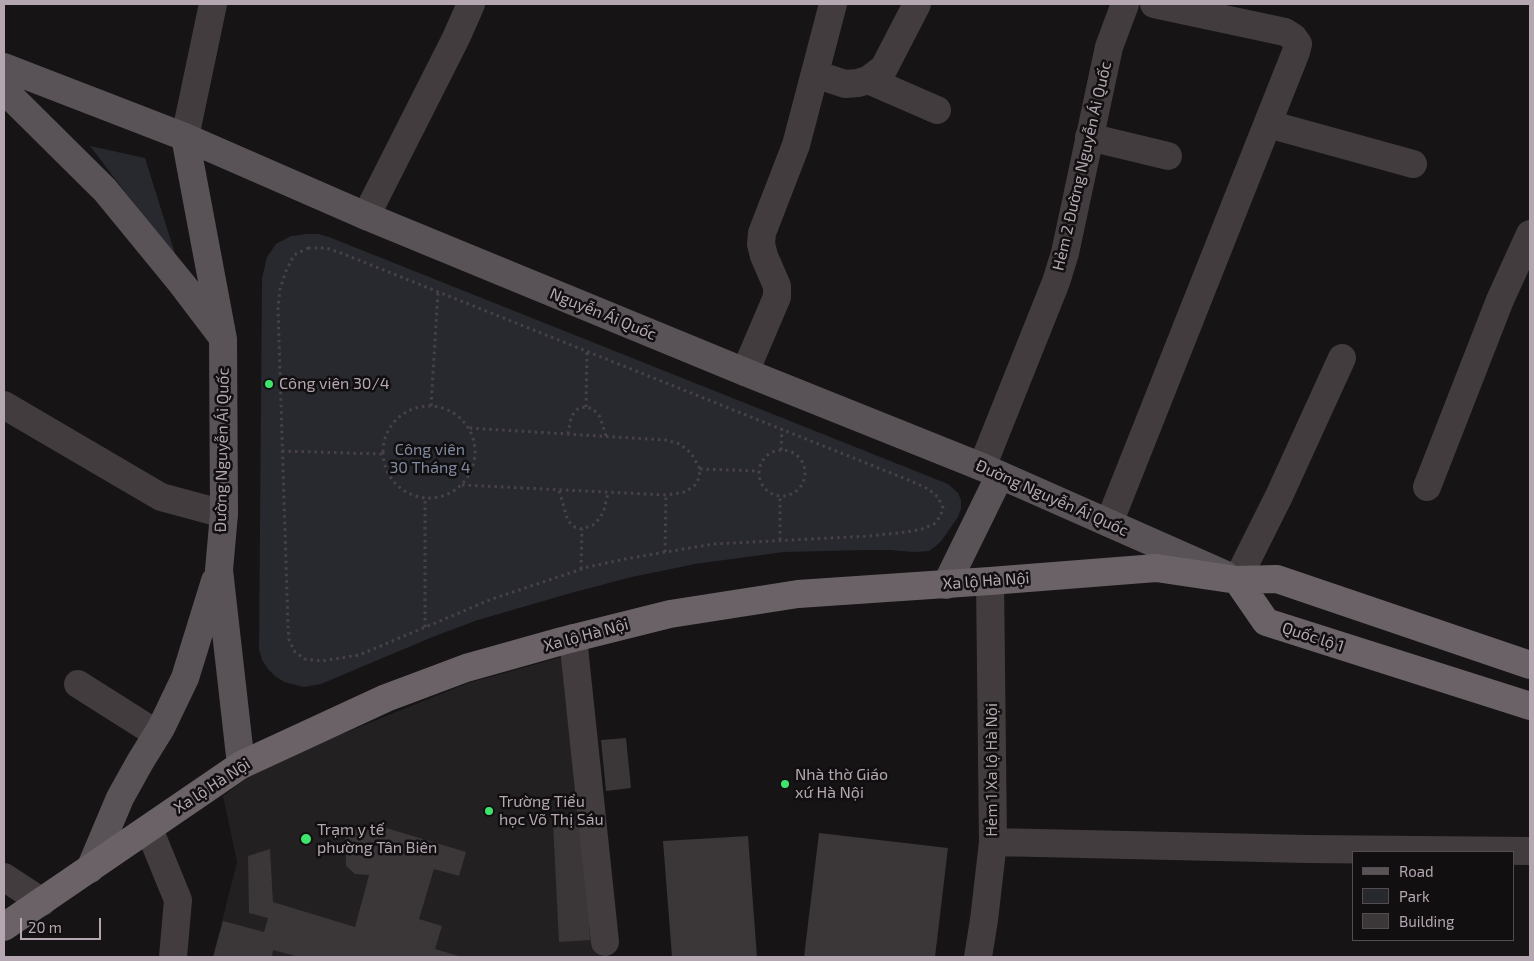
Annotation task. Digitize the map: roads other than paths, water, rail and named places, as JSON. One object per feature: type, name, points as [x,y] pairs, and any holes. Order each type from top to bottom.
[{"type":"highway","name":"Xa lộ Hà Nội","points":[[4,928],[241,765],[386,698],[466,668],[573,638],[670,614],[798,594],[1156,568],[1237,580]]},
{"type":"highway","points":[[1237,580],[1277,579],[1530,665]]},
{"type":"highway","name":"Quốc lộ 1","points":[[1237,580],[1266,622],[1530,706]]},
{"type":"main road","points":[[4,67],[185,137]]},
{"type":"main road","points":[[4,90],[105,190],[176,277],[223,339]]},
{"type":"main road","name":"Nguyễn Ái Quốc","points":[[185,137],[366,216],[865,420]]},
{"type":"main road","name":"Đường Nguyễn Ái Quốc","points":[[185,137],[223,339],[224,514],[218,570],[241,765]]},
{"type":"main road","name":"Đường Nguyễn Ái Quốc","points":[[865,420],[991,471],[1237,580]]},
{"type":"main road","points":[[946,584],[991,471]]},
{"type":"main road","points":[[90,869],[120,798],[157,734],[185,678],[218,570]]},
{"type":"street","points":[[185,137],[213,4]]},
{"type":"street","points":[[366,216],[456,38],[471,4]]},
{"type":"street","points":[[745,372],[776,297],[777,286],[764,256],[762,233],[796,145],[833,4]]},
{"type":"street","points":[[814,74],[845,84],[868,80],[884,68],[917,4]]},
{"type":"street","name":"Hẻm 2 Đường Nguyễn Ái Quốc","points":[[991,471],[1058,274],[1066,246],[1110,47],[1125,4]]},
{"type":"street","points":[[1109,523],[1298,44],[1293,37],[1285,32],[1154,4]]},
{"type":"street","points":[[868,80],[937,110]]},
{"type":"street","points":[[1268,124],[1413,164]]},
{"type":"street","points":[[1089,137],[1168,156]]},
{"type":"street","points":[[1427,487],[1500,300],[1530,234]]},
{"type":"street","points":[[1237,580],[1279,496],[1342,358]]},
{"type":"street","points":[[4,405],[161,497],[224,514]]},
{"type":"street","name":"Hẻm 1 Xa lộ Hà Nội","points":[[978,957],[993,842],[990,581]]},
{"type":"street","points":[[573,638],[605,942]]},
{"type":"street","points":[[78,684],[157,734]]},
{"type":"street","points":[[149,829],[178,900],[173,957]]},
{"type":"street","points":[[993,842],[1297,849],[1530,851]]},
{"type":"street","points":[[4,877],[42,902]]},
{"type":"place","name":"Công viên 30/4","points":[[269,384]]},
{"type":"place","name":"Nhà thờ Giáo xứ Hà Nội","points":[[785,784]]},
{"type":"place","name":"Trường Tiểu học Võ Thị Sáu","points":[[489,811]]},
{"type":"place","name":"Trạm y tế phường Tân Biên","points":[[306,839]]},
{"type":"park label","name":"Công viên 30 Tháng 4","points":[[430,459]]}]
